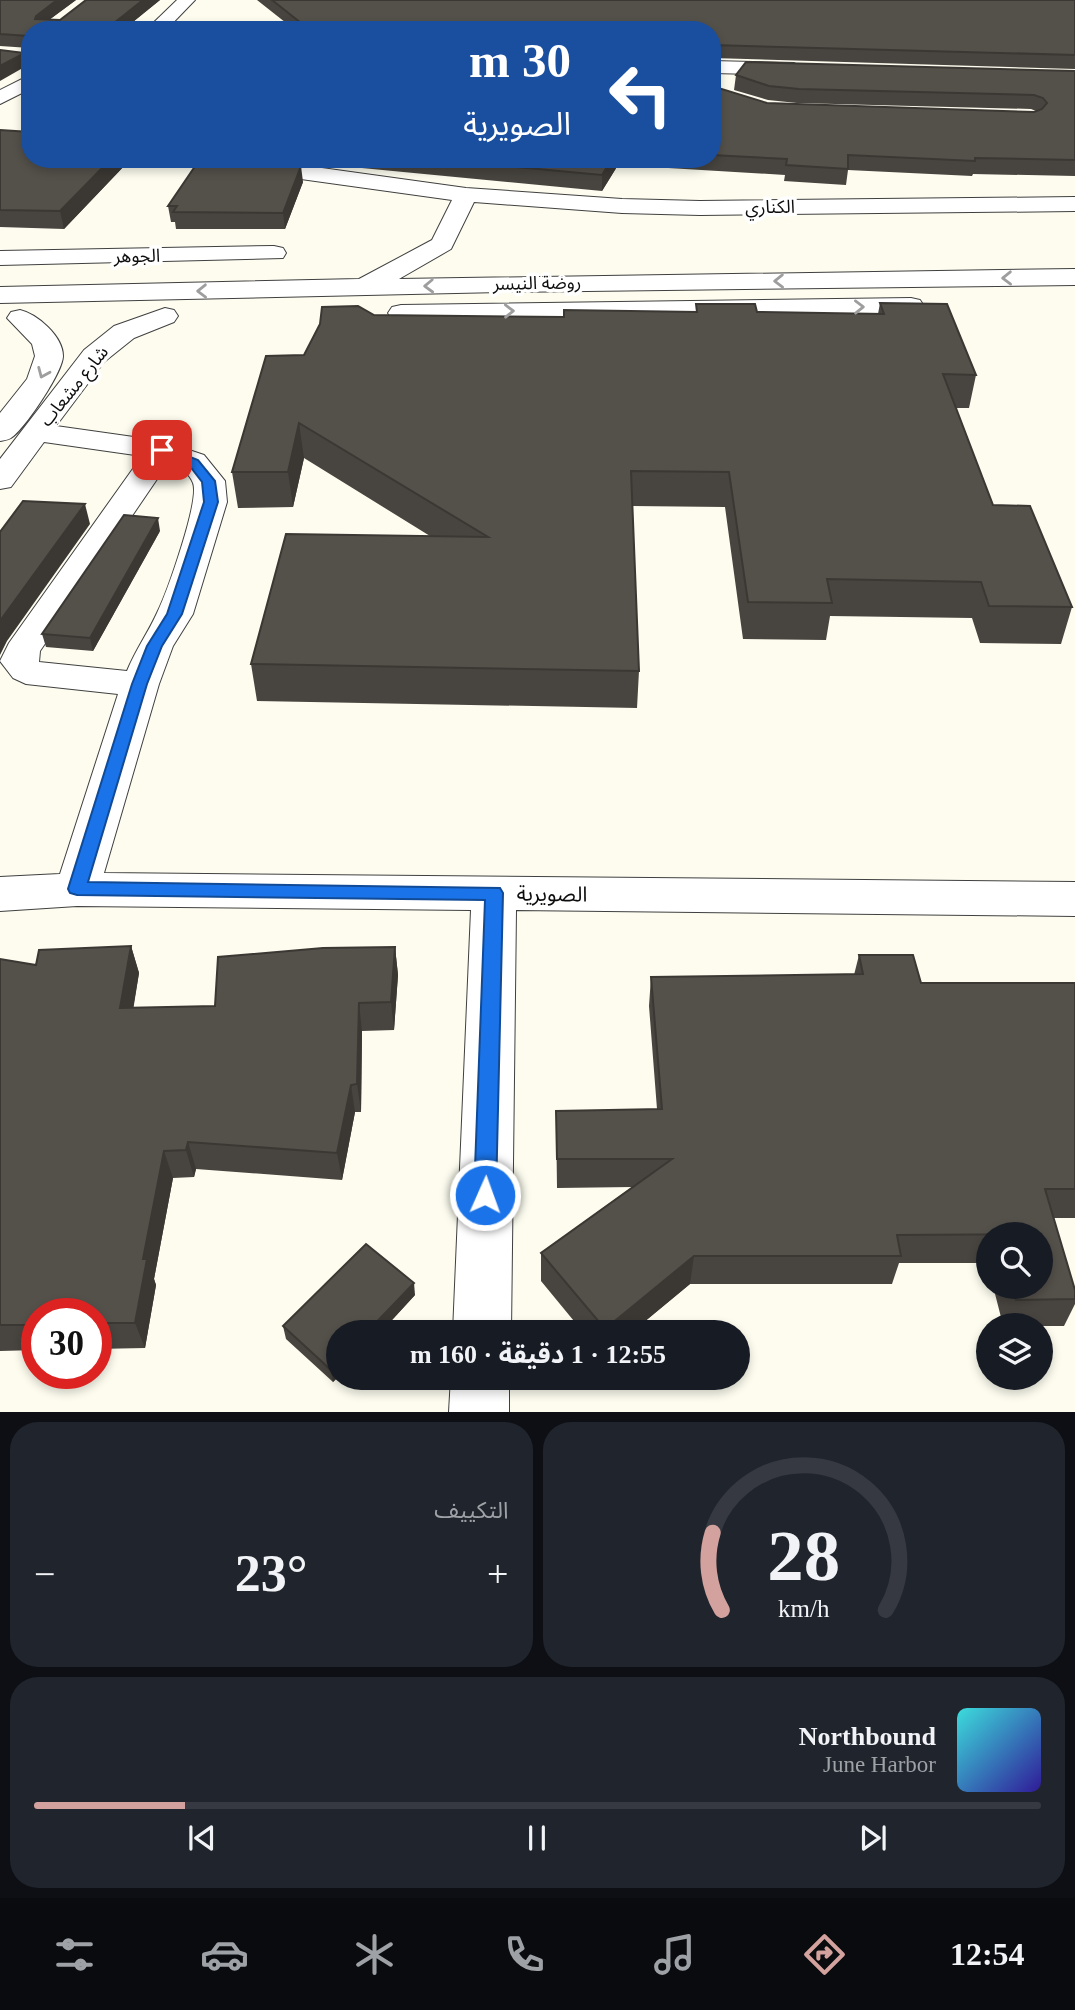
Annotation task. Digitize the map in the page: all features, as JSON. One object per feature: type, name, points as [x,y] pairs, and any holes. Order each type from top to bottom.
[{"type":"street","points":[[165,21],[187,0]]},
{"type":"street","points":[[721,67],[818,70]]},
{"type":"street","points":[[721,90],[737,68]]},
{"type":"street","points":[[0,98],[21,85]]},
{"type":"street","name":"الكناري","points":[[274,168],[466,195],[610,205],[700,208],[1075,204]]},
{"type":"street","points":[[346,288],[403,268],[442,244],[466,195]]},
{"type":"street","points":[[442,244],[450,259],[459,267],[501,284]]},
{"type":"street","name":"الجوهر","points":[[0,258],[274,253]]},
{"type":"street","name":"روضة النيسر","points":[[0,295],[501,284],[1075,278]]},
{"type":"street","name":"روضة النيسر","points":[[375,313],[935,306]]},
{"type":"street","points":[[10,318],[235,315]]},
{"type":"street","name":"شارع مشعاب","points":[[0,480],[94,356],[124,332],[165,316]]},
{"type":"street","name":"شارع مشعاب","points":[[0,432],[41,381],[50,355],[46,343],[10,318]]},
{"type":"street","points":[[36,432],[162,450],[193,462],[209,481],[211,502],[175,614],[155,646],[139,684],[77,889]]},
{"type":"street","points":[[139,684],[39,675],[26,670],[19,662],[22,651],[162,450]]},
{"type":"street","name":"الصويرية","points":[[10,891],[77,889],[1075,899]]},
{"type":"street","points":[[482,1320],[494,893]]},
{"type":"street","points":[[479,1412],[480,1390]]},
{"type":"building","points":[[0,0],[57,0],[35,19],[60,20],[86,0],[143,0],[117,21],[21,21],[21,36],[0,34]]},
{"type":"building","points":[[272,0],[1075,0],[1075,55],[721,45],[721,21],[298,21]]},
{"type":"building","points":[[0,50],[21,53],[21,55],[0,66]]},
{"type":"building","points":[[746,62],[1075,71],[1075,160],[975,158],[975,161],[848,155],[848,169],[786,165],[787,159],[721,155],[721,89],[767,103],[1034,112],[1047,103],[1043,98],[1034,95],[799,89],[769,86],[736,75]]},
{"type":"building","points":[[0,130],[21,131],[21,168],[102,168],[60,211],[0,210]]},
{"type":"building","points":[[194,168],[300,168],[283,213],[173,212],[177,206],[168,206]]},
{"type":"building","points":[[528,168],[606,168],[602,175]]},
{"type":"building","points":[[880,303],[947,304],[976,375],[943,374],[993,505],[1030,506],[1072,607],[989,606],[981,582],[827,579],[832,603],[748,602],[729,472],[631,471],[639,671],[251,664],[286,534],[488,537],[299,423],[288,472],[232,472],[266,356],[304,355],[320,324],[322,307],[358,306],[374,315],[564,317],[564,310],[697,312],[696,304],[755,304],[757,312],[884,314]]},
{"type":"building","points":[[23,501],[85,504],[0,621],[0,532]]},
{"type":"building","points":[[124,515],[158,518],[90,638],[42,634]]},
{"type":"building","points":[[131,946],[120,1008],[215,1006],[218,957],[323,948],[395,947],[391,1002],[359,1003],[357,1084],[351,1085],[337,1153],[188,1142],[186,1150],[164,1151],[143,1259],[147,1259],[135,1323],[112,1323],[112,1298],[21,1298],[21,1325],[0,1325],[0,959],[36,965],[39,950]]},
{"type":"building","points":[[859,955],[913,955],[921,983],[1075,983],[1075,1189],[1045,1189],[1075,1290],[1075,1299],[1016,1300],[1016,1299],[1053,1299],[1053,1222],[976,1222],[976,1234],[897,1235],[901,1256],[694,1256],[616,1320],[597,1320],[541,1253],[672,1159],[557,1159],[556,1111],[662,1109],[651,977],[863,974]]},
{"type":"building","points":[[366,1244],[414,1283],[379,1320],[326,1320],[326,1365],[283,1326]]},
{"type":"route","points":[[162,450],[193,462],[209,481],[211,502],[175,614],[155,646],[139,684],[77,889],[494,893],[485,1195]]}]
